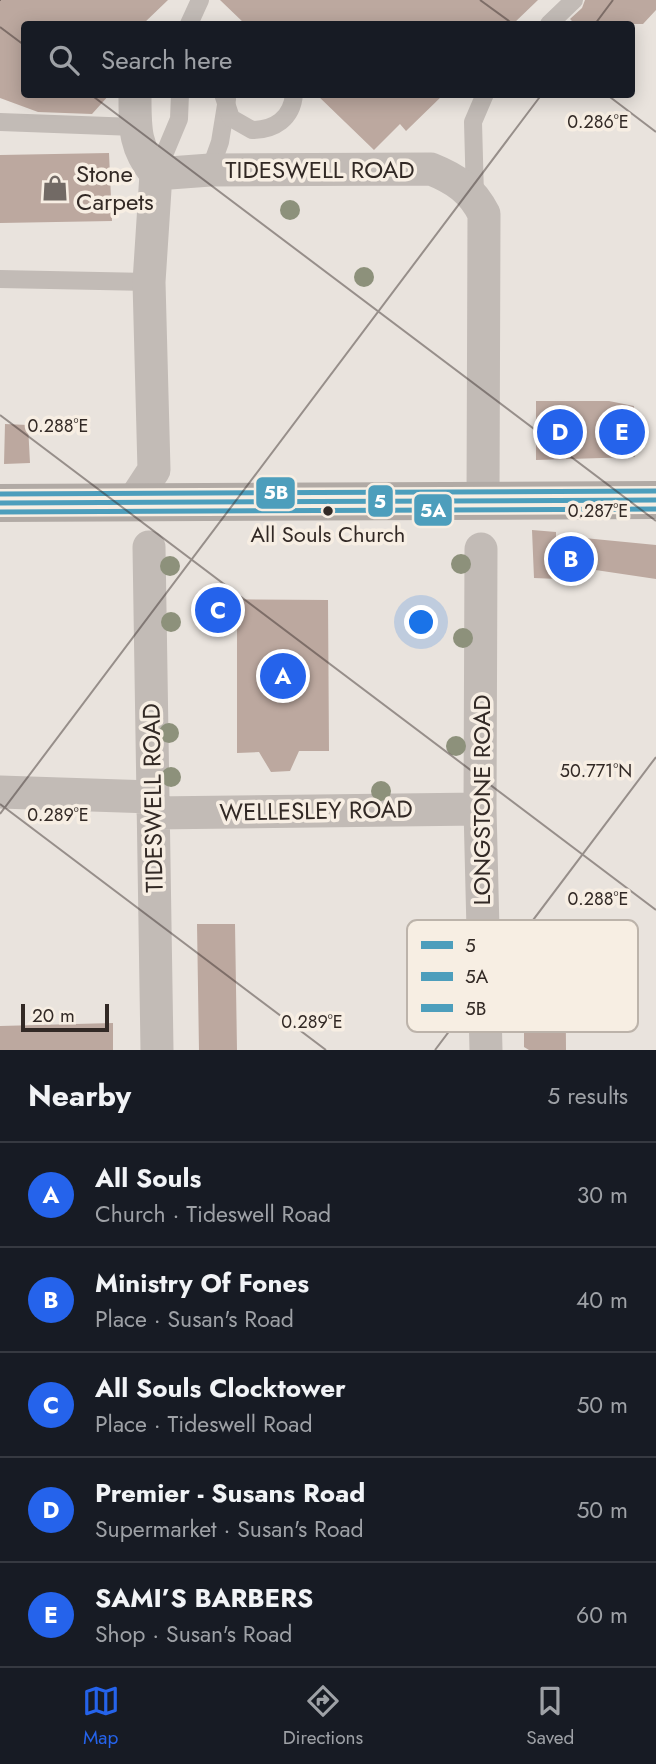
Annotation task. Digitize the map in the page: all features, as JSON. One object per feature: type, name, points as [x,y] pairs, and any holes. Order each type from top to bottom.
[{"type":"main road","points":[[0,503],[656,500]]},
{"type":"street","points":[[133,502],[154,470],[149,282],[156,174],[142,156],[135,127],[135,98]]},
{"type":"street","name":"TIDESWELL ROAD","points":[[156,174],[211,170],[431,169],[453,178],[475,196]]},
{"type":"street","points":[[475,196],[484,214],[483,500]]},
{"type":"street","name":"TIDESWELL ROAD","points":[[149,547],[157,1050]]},
{"type":"street","name":"LONGSTONE ROAD","points":[[481,549],[480,809],[483,920]]},
{"type":"street","name":"WELLESLEY ROAD","points":[[0,792],[153,805],[480,809]]},
{"type":"street","name":"LONGSTONE ROAD","points":[[486,1032],[486,1050]]},
{"type":"lane","points":[[190,21],[200,0]]},
{"type":"lane","points":[[552,21],[574,0]]},
{"type":"lane","points":[[156,174],[179,119],[180,98]]},
{"type":"lane","points":[[224,98],[227,115],[237,123],[260,128],[282,116],[290,98]]},
{"type":"lane","points":[[211,170],[220,142],[224,98]]},
{"type":"lane","points":[[475,196],[473,122],[483,98]]},
{"type":"lane","points":[[0,122],[135,127]]},
{"type":"lane","points":[[0,279],[149,282]]},
{"type":"building","points":[[0,0],[168,0],[146,21],[21,21],[21,98],[106,98],[92,114],[38,112],[0,98]]},
{"type":"building","points":[[220,0],[538,0],[516,21],[242,21]]},
{"type":"building","points":[[585,0],[656,0],[656,10],[643,24],[635,24],[635,21],[572,21],[570,19],[582,8]]},
{"type":"building","points":[[320,98],[440,98],[406,131],[400,124],[374,150]]},
{"type":"building","name":"Stone Carpets","points":[[109,153],[112,221],[0,223],[0,155]]},
{"type":"building","points":[[536,401],[609,401],[634,406],[635,457],[536,460]]},
{"type":"building","points":[[5,424],[28,425],[30,463],[4,464]]},
{"type":"building","points":[[532,530],[556,532],[556,543],[584,538],[656,545],[656,579],[582,568],[581,580],[534,578]]},
{"type":"building","points":[[207,599],[328,600],[329,751],[299,751],[290,771],[271,772],[259,752],[237,753],[237,620],[205,623]]},
{"type":"building","points":[[197,924],[235,924],[237,1050],[199,1050]]},
{"type":"building","points":[[113,1023],[113,1050],[0,1050],[0,1026]]},
{"type":"building","points":[[524,1032],[566,1032],[566,1050],[529,1050],[524,1047]]},
{"type":"transit line","name":"5B","points":[[0,494],[656,491]]},
{"type":"transit line","name":"5","points":[[0,503],[656,500]]},
{"type":"transit line","name":"5A","points":[[0,512],[656,509]]},
{"type":"place","name":"Stone Carpets","points":[[55,188]]},
{"type":"place","name":"Premier - Susans Road","points":[[560,432]]},
{"type":"place","name":"SAMI’S BARBERS","points":[[622,432]]},
{"type":"place","name":"All Souls Church","points":[[328,511]]},
{"type":"place","name":"Ministry Of Fones","points":[[571,559]]},
{"type":"place","name":"All Souls Clocktower","points":[[218,610]]},
{"type":"place","name":"All Souls","points":[[283,676]]}]
